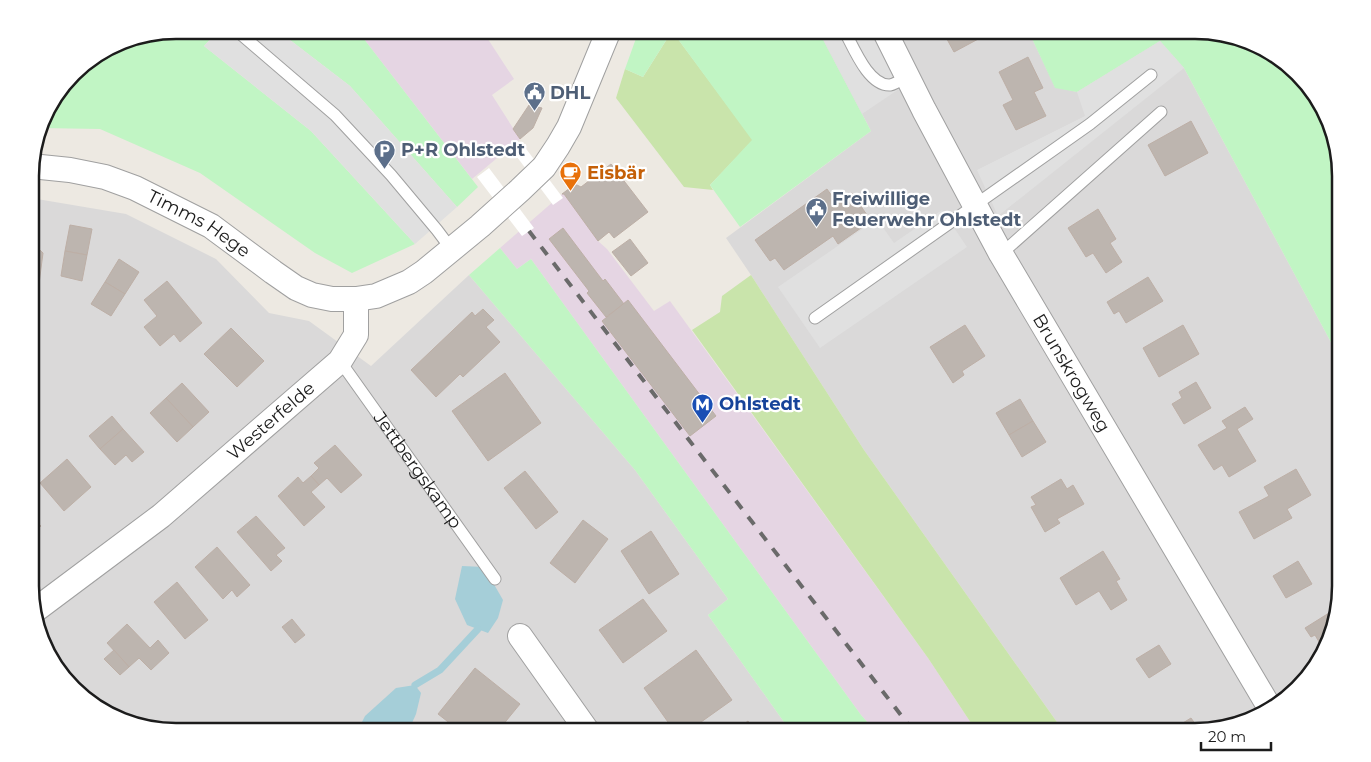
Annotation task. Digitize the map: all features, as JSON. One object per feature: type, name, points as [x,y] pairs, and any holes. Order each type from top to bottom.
[{"type":"street","points":[[356,299],[376,296],[409,282],[424,272],[480,226],[544,167],[569,127],[605,39]]},
{"type":"street","name":"Brunskrogweg","points":[[888,39],[1001,254],[1267,703]]},
{"type":"street","name":"Timms Hege","points":[[40,167],[70,170],[105,177],[135,188],[211,226],[296,288],[312,295],[332,299],[356,299]]},
{"type":"street","name":"Westerfelde","points":[[41,607],[161,516],[340,361],[356,335],[356,299]]},
{"type":"street","points":[[520,636],[582,723]]},
{"type":"lane","points":[[246,39],[335,115],[390,175],[452,250]]},
{"type":"lane","points":[[849,39],[868,73],[880,84],[891,85],[907,76]]},
{"type":"lane","points":[[815,318],[1090,124],[1151,75]]},
{"type":"lane","points":[[1001,254],[1161,112]]},
{"type":"lane","name":"Jettbergskamp","points":[[340,361],[495,579]]},
{"type":"shaded area","name":"P+R Ohlstedt","points":[[211,39],[289,39],[350,86],[457,207],[415,244],[311,131],[204,46]]},
{"type":"shaded area","points":[[364,39],[488,39],[514,79],[492,95],[520,139],[472,179]]},
{"type":"shaded area","points":[[823,39],[1032,39],[1055,87],[1077,92],[1160,41],[1184,68],[1332,344],[1332,595],[1330,613],[1322,639],[1314,655],[1304,670],[1279,695],[1248,713],[1222,721],[1204,723],[1058,723],[864,450],[726,238],[871,131]]},
{"type":"shaded area","points":[[823,39],[878,39],[902,87],[862,114]]},
{"type":"shaded area","points":[[1160,41],[1184,68],[998,216],[977,170],[1085,116],[1077,92]]},
{"type":"shaded area","points":[[564,194],[598,241],[607,249],[654,311],[670,301],[928,658],[971,723],[868,723],[531,259],[517,269],[500,248]]},
{"type":"shaded area","points":[[39,199],[126,214],[216,259],[269,313],[309,321],[371,366],[469,275],[635,470],[728,599],[708,615],[785,723],[176,723],[140,719],[107,705],[85,689],[73,677],[57,655],[43,622],[40,604]]},
{"type":"shaded area","points":[[942,210],[967,247],[820,348],[778,287],[877,219],[894,243]]},
{"type":"green space","points":[[211,39],[204,46],[311,131],[415,244],[352,273],[315,253],[200,173],[100,129],[47,128],[67,92],[92,67],[115,53],[149,41]]},
{"type":"green space","points":[[289,39],[364,39],[478,187],[457,207],[350,86]]},
{"type":"green space","points":[[636,39],[667,39],[643,77],[625,69]]},
{"type":"green space","points":[[667,39],[678,39],[753,140],[710,185],[713,190],[684,187],[616,98],[625,69],[643,77]]},
{"type":"green space","points":[[678,39],[823,39],[871,131],[740,227],[710,185],[752,140]]},
{"type":"green space","points":[[1032,39],[1213,40],[1231,43],[1248,49],[1279,67],[1292,79],[1318,115],[1330,149],[1332,167],[1332,344],[1184,68],[1160,41],[1077,92],[1055,88]]},
{"type":"green space","points":[[500,248],[517,269],[531,259],[868,723],[785,723],[708,615],[728,599],[635,470],[469,275]]},
{"type":"green space","points":[[751,275],[864,450],[1058,723],[971,723],[928,658],[692,330],[720,312],[722,296]]},
{"type":"water","points":[[462,566],[484,567],[503,600],[498,618],[488,633],[467,625],[455,599]]},
{"type":"water","points":[[415,685],[421,693],[412,723],[362,723],[365,716],[396,688]]},
{"type":"pier","points":[[521,142],[563,198],[553,205],[511,149]]},
{"type":"pier","points":[[489,168],[534,228],[522,236],[477,177]]},
{"type":"building","points":[[947,39],[978,39],[954,52]]},
{"type":"building","points":[[1028,57],[1043,88],[1034,92],[1046,116],[1016,130],[1003,105],[1013,100],[999,72]]},
{"type":"building","points":[[529,105],[542,108],[533,128],[520,139],[513,129]]},
{"type":"building","points":[[1191,121],[1208,153],[1165,176],[1148,145]]},
{"type":"building","points":[[611,164],[648,212],[614,238],[609,232],[598,241],[564,194],[562,194],[574,185],[581,187]]},
{"type":"building","name":"Freiwillige Feuerwehr Ohlstedt","points":[[827,189],[837,203],[852,193],[871,221],[838,244],[833,236],[784,270],[775,258],[770,261],[755,240]]},
{"type":"building","points":[[1098,209],[1116,239],[1110,243],[1122,262],[1106,273],[1093,253],[1086,257],[1068,228]]},
{"type":"building","points":[[70,225],[92,229],[87,255],[65,251]]},
{"type":"building","points":[[563,228],[603,281],[605,279],[624,304],[606,317],[587,293],[589,291],[549,239]]},
{"type":"building","points":[[630,239],[648,263],[631,276],[612,252]]},
{"type":"building","points":[[39,249],[43,253],[39,284]]},
{"type":"building","points":[[65,251],[87,255],[82,281],[61,276]]},
{"type":"building","points":[[119,259],[139,272],[125,294],[105,282]]},
{"type":"building","points":[[1148,277],[1163,301],[1126,323],[1119,311],[1114,314],[1107,302]]},
{"type":"building","points":[[167,281],[202,323],[180,342],[174,334],[160,346],[144,327],[157,316],[144,300]]},
{"type":"building","points":[[105,282],[125,294],[111,316],[91,304]]},
{"type":"building","points":[[628,300],[716,416],[690,436],[602,321]]},
{"type":"building","points":[[483,309],[494,320],[486,327],[500,342],[463,377],[460,374],[436,397],[411,370],[472,312],[475,316]]},
{"type":"building","points":[[965,325],[985,356],[962,371],[964,375],[953,383],[930,347]]},
{"type":"building","points":[[1183,325],[1199,354],[1159,377],[1143,348]]},
{"type":"building","points":[[231,328],[264,361],[237,387],[204,354]]},
{"type":"building","points":[[505,373],[541,423],[488,461],[452,411]]},
{"type":"building","points":[[1196,382],[1211,408],[1184,424],[1172,404],[1182,398],[1179,392]]},
{"type":"building","points":[[182,383],[209,412],[193,427],[166,398]]},
{"type":"building","points":[[166,398],[193,427],[177,442],[150,413]]},
{"type":"building","points":[[1020,399],[1033,421],[1009,435],[996,413]]},
{"type":"building","points":[[1245,407],[1253,419],[1237,429],[1256,461],[1229,477],[1222,465],[1214,470],[1198,445],[1227,428],[1222,421]]},
{"type":"building","points":[[112,416],[123,429],[100,449],[89,436]]},
{"type":"building","points":[[1033,421],[1046,442],[1022,457],[1009,435]]},
{"type":"building","points":[[123,429],[144,452],[132,462],[126,455],[115,465],[100,449]]},
{"type":"building","points":[[335,445],[362,475],[341,493],[327,478],[319,485],[311,476],[319,468],[314,463]]},
{"type":"building","points":[[67,459],[91,487],[64,511],[40,483]]},
{"type":"building","points":[[1296,469],[1311,495],[1287,509],[1292,518],[1254,539],[1239,512],[1269,496],[1264,487]]},
{"type":"building","points":[[525,471],[558,512],[536,529],[504,488]]},
{"type":"building","points":[[311,476],[319,485],[311,492],[325,507],[304,526],[278,496],[298,477],[303,483]]},
{"type":"building","points":[[1061,479],[1067,489],[1073,485],[1084,504],[1057,519],[1060,523],[1045,532],[1031,507],[1036,505],[1031,497]]},
{"type":"building","points":[[256,516],[285,548],[276,555],[282,561],[271,571],[237,532]]},
{"type":"building","points":[[583,520],[608,539],[575,583],[550,563]]},
{"type":"building","points":[[651,531],[679,574],[649,594],[621,551]]},
{"type":"building","points":[[217,547],[250,585],[237,597],[232,590],[223,599],[195,567]]},
{"type":"building","points":[[1103,551],[1120,579],[1116,581],[1127,600],[1111,610],[1099,591],[1076,605],[1060,578]]},
{"type":"building","points":[[1298,561],[1312,584],[1286,598],[1273,576]]},
{"type":"building","points":[[177,582],[208,620],[185,639],[154,602]]},
{"type":"building","points":[[643,599],[667,631],[623,663],[599,630]]},
{"type":"building","points":[[1330,612],[1320,643],[1315,635],[1311,637],[1305,628]]},
{"type":"building","points":[[292,619],[305,635],[295,643],[282,627]]},
{"type":"building","points":[[127,624],[150,648],[158,640],[169,653],[151,670],[139,658],[129,667],[107,643]]},
{"type":"building","points":[[1159,645],[1171,664],[1149,678],[1136,659]]},
{"type":"building","points":[[114,650],[129,667],[120,675],[104,659]]},
{"type":"building","points":[[696,650],[732,700],[700,723],[669,723],[644,688]]},
{"type":"building","points":[[475,668],[520,704],[504,723],[450,723],[438,714]]},
{"type":"building","points":[[1191,718],[1194,723],[1183,723]]},
{"type":"waterway","points":[[415,685],[440,670],[478,629]]},
{"type":"railway","points":[[529,231],[907,723]]},
{"type":"place","name":"DHL","points":[[534,112]]},
{"type":"place","name":"P+R Ohlstedt","points":[[385,169]]},
{"type":"place","name":"Eisbär","points":[[571,192]]},
{"type":"place","name":"Freiwillige Feuerwehr Ohlstedt","points":[[816,228]]},
{"type":"place","name":"Ohlstedt","points":[[703,423]]}]
